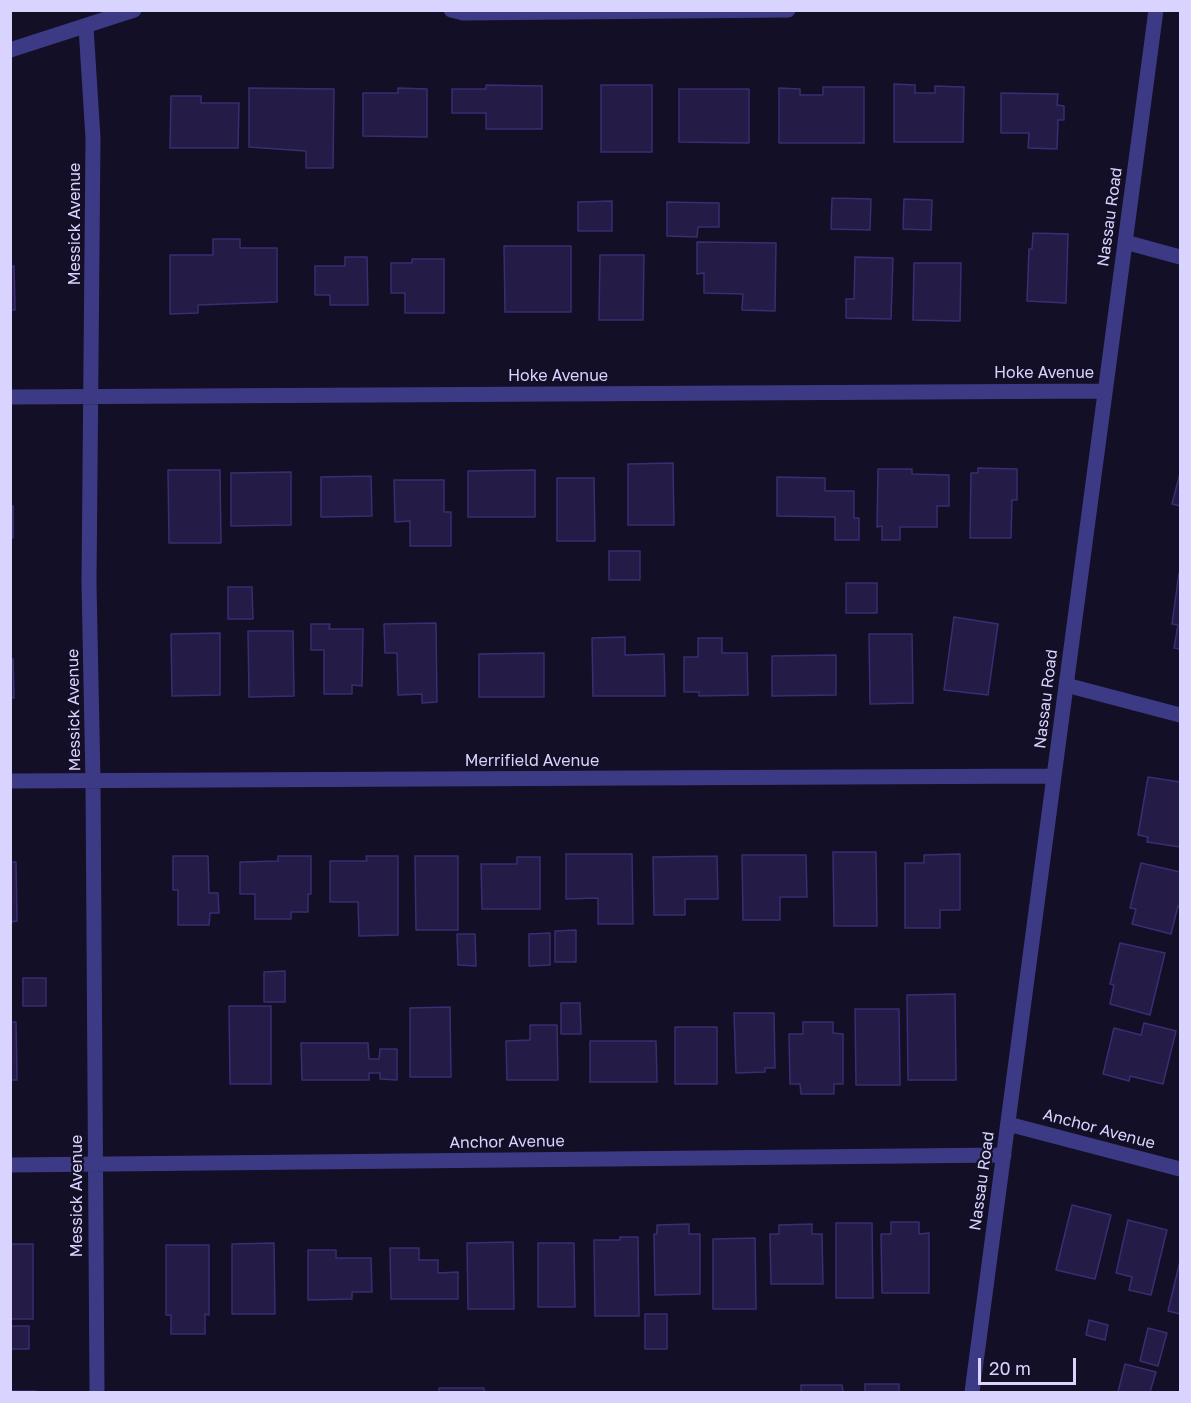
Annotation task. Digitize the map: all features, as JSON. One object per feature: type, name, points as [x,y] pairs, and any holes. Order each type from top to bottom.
[{"type":"street","points":[[10,50],[86,27],[104,15],[134,10]]},
{"type":"street","points":[[451,10],[475,13],[788,10]]},
{"type":"street","name":"Nassau Road","points":[[972,1392],[1156,10]]},
{"type":"street","name":"Messick Avenue","points":[[86,27],[93,138],[89,583],[93,781],[97,1392]]},
{"type":"street","points":[[1125,242],[1180,257]]},
{"type":"street","name":"Hoke Avenue","points":[[10,397],[1106,391]]},
{"type":"street","points":[[1066,685],[1180,715]]},
{"type":"street","name":"Merrifield Avenue","points":[[10,781],[1054,776]]},
{"type":"street","name":"Anchor Avenue","points":[[1008,1124],[1180,1169]]},
{"type":"street","name":"Anchor Avenue","points":[[10,1165],[1004,1155]]},
{"type":"building","points":[[894,84],[915,85],[915,93],[935,93],[935,86],[964,87],[963,142],[894,142]]},
{"type":"building","points":[[486,85],[542,86],[542,129],[486,129],[486,113],[452,113],[452,89],[486,89]]},
{"type":"building","points":[[601,85],[652,85],[652,152],[601,152]]},
{"type":"building","points":[[823,87],[864,87],[864,143],[779,143],[779,88],[800,89],[800,95],[823,95]]},
{"type":"building","points":[[249,88],[334,89],[333,168],[306,168],[306,151],[249,147]]},
{"type":"building","points":[[398,88],[427,89],[427,137],[363,136],[363,93],[398,93]]},
{"type":"building","points":[[679,89],[749,89],[749,143],[679,142]]},
{"type":"building","points":[[1001,93],[1058,94],[1057,105],[1064,106],[1064,120],[1058,120],[1057,149],[1028,148],[1029,133],[1001,133]]},
{"type":"building","points":[[171,96],[201,96],[201,103],[239,103],[238,148],[170,148]]},
{"type":"building","points":[[832,198],[871,199],[870,230],[831,229]]},
{"type":"building","points":[[904,199],[932,200],[931,230],[903,229]]},
{"type":"building","points":[[612,201],[612,231],[578,231],[578,202]]},
{"type":"building","points":[[667,202],[719,203],[719,227],[698,227],[697,237],[667,236]]},
{"type":"building","points":[[1033,233],[1068,234],[1066,303],[1027,301],[1029,249],[1032,249]]},
{"type":"building","points":[[213,239],[240,239],[240,248],[277,248],[277,302],[198,305],[198,313],[170,314],[170,255],[213,255]]},
{"type":"building","points":[[697,242],[776,243],[775,311],[742,310],[743,294],[704,293],[704,273],[697,274]]},
{"type":"building","points":[[504,246],[571,246],[571,312],[505,312]]},
{"type":"building","points":[[600,255],[644,255],[643,320],[599,320]]},
{"type":"building","points":[[345,257],[367,257],[368,305],[330,305],[330,295],[315,295],[315,266],[345,266]]},
{"type":"building","points":[[855,257],[893,258],[891,319],[846,318],[846,299],[854,299]]},
{"type":"building","points":[[412,259],[444,259],[444,313],[405,313],[405,293],[391,293],[391,263],[412,263]]},
{"type":"building","points":[[914,263],[961,263],[960,321],[913,320]]},
{"type":"building","points":[[10,266],[14,266],[15,310],[10,310]]},
{"type":"building","points":[[673,463],[674,525],[628,525],[628,464]]},
{"type":"building","points":[[978,468],[1017,469],[1017,500],[1012,500],[1011,538],[970,538],[971,473],[978,473]]},
{"type":"building","points":[[878,469],[912,469],[912,474],[949,475],[949,506],[937,506],[937,527],[900,527],[900,540],[882,540],[882,526],[877,527]]},
{"type":"building","points":[[168,470],[220,470],[221,543],[169,543]]},
{"type":"building","points":[[535,470],[535,517],[468,517],[468,471]]},
{"type":"building","points":[[291,472],[291,525],[231,526],[231,473]]},
{"type":"building","points":[[1180,473],[1180,506],[1172,504]]},
{"type":"building","points":[[371,476],[372,516],[321,517],[321,477]]},
{"type":"building","points":[[777,477],[825,478],[825,491],[854,491],[854,518],[859,518],[859,540],[835,540],[835,517],[777,516]]},
{"type":"building","points":[[557,478],[594,478],[595,541],[557,541]]},
{"type":"building","points":[[394,480],[444,480],[444,512],[451,512],[451,546],[410,546],[410,521],[395,522]]},
{"type":"building","points":[[10,506],[13,506],[13,538],[10,538]]},
{"type":"building","points":[[609,551],[640,551],[640,580],[609,580]]},
{"type":"building","points":[[1179,573],[1180,649],[1174,648],[1178,625],[1172,624]]},
{"type":"building","points":[[846,583],[877,583],[877,613],[846,613]]},
{"type":"building","points":[[228,587],[252,587],[253,619],[228,619]]},
{"type":"building","points":[[954,617],[998,624],[988,695],[944,690]]},
{"type":"building","points":[[436,623],[437,702],[422,703],[422,694],[398,695],[397,653],[385,653],[384,624]]},
{"type":"building","points":[[311,624],[330,624],[329,629],[363,629],[362,686],[352,685],[352,694],[324,694],[324,650],[311,650]]},
{"type":"building","points":[[248,631],[293,631],[294,696],[249,697]]},
{"type":"building","points":[[220,633],[220,695],[172,696],[171,634]]},
{"type":"building","points":[[869,634],[912,634],[913,703],[870,704]]},
{"type":"building","points":[[625,637],[625,655],[664,654],[665,696],[593,696],[592,638]]},
{"type":"building","points":[[698,638],[722,638],[722,653],[747,653],[748,695],[699,696],[699,692],[684,692],[684,657],[698,657]]},
{"type":"building","points":[[544,653],[544,697],[479,697],[479,654]]},
{"type":"building","points":[[836,655],[836,695],[772,696],[772,656]]},
{"type":"building","points":[[10,659],[13,659],[14,698],[10,698]]},
{"type":"building","points":[[1148,777],[1180,782],[1180,847],[1147,842],[1148,837],[1138,835]]},
{"type":"building","points":[[833,852],[876,852],[877,926],[834,926]]},
{"type":"building","points":[[566,854],[632,854],[633,924],[598,924],[598,898],[566,899]]},
{"type":"building","points":[[960,854],[960,910],[940,910],[940,928],[905,928],[905,863],[924,863],[924,855]]},
{"type":"building","points":[[742,855],[806,855],[807,897],[780,897],[780,920],[743,920]]},
{"type":"building","points":[[173,856],[208,856],[209,893],[218,893],[219,913],[210,913],[209,925],[178,925],[178,890],[173,890]]},
{"type":"building","points":[[278,856],[311,856],[311,894],[308,894],[308,912],[291,912],[291,919],[255,919],[255,894],[240,894],[240,862],[278,861]]},
{"type":"building","points":[[366,856],[398,856],[398,935],[359,936],[358,902],[330,902],[330,861],[367,861]]},
{"type":"building","points":[[415,856],[458,856],[458,930],[416,930]]},
{"type":"building","points":[[717,856],[718,899],[685,899],[685,915],[654,915],[653,857]]},
{"type":"building","points":[[517,857],[540,857],[540,909],[482,909],[481,864],[517,864]]},
{"type":"building","points":[[10,862],[16,862],[17,921],[10,922]]},
{"type":"building","points":[[1141,863],[1180,872],[1180,907],[1178,906],[1171,934],[1132,924],[1136,909],[1130,908]]},
{"type":"building","points":[[576,930],[576,962],[555,962],[555,931]]},
{"type":"building","points":[[550,933],[550,965],[529,966],[529,934]]},
{"type":"building","points":[[457,934],[475,934],[476,966],[458,965]]},
{"type":"building","points":[[1120,943],[1165,953],[1150,1015],[1110,1004],[1114,985],[1110,984]]},
{"type":"building","points":[[285,971],[285,1002],[264,1002],[264,972]]},
{"type":"building","points":[[23,978],[46,978],[46,1006],[23,1006]]},
{"type":"building","points":[[955,994],[956,1080],[908,1080],[907,995]]},
{"type":"building","points":[[561,1003],[580,1003],[581,1034],[561,1034]]},
{"type":"building","points":[[229,1006],[271,1006],[271,1084],[230,1084]]},
{"type":"building","points":[[450,1007],[451,1077],[410,1077],[410,1008]]},
{"type":"building","points":[[855,1009],[899,1009],[900,1085],[856,1085]]},
{"type":"building","points":[[734,1013],[774,1013],[775,1068],[765,1068],[765,1072],[736,1073]]},
{"type":"building","points":[[10,1022],[16,1022],[17,1080],[10,1080]]},
{"type":"building","points":[[803,1022],[833,1022],[833,1033],[843,1034],[843,1084],[834,1084],[834,1094],[801,1094],[800,1084],[790,1084],[789,1034],[803,1034]]},
{"type":"building","points":[[1144,1023],[1176,1031],[1163,1084],[1130,1076],[1129,1081],[1103,1074],[1114,1028],[1141,1035]]},
{"type":"building","points":[[530,1025],[557,1025],[558,1080],[507,1080],[506,1041],[530,1040]]},
{"type":"building","points":[[675,1027],[717,1027],[717,1084],[675,1084]]},
{"type":"building","points":[[590,1041],[656,1041],[657,1082],[590,1082]]},
{"type":"building","points":[[301,1043],[368,1043],[369,1059],[379,1059],[380,1049],[397,1049],[397,1080],[380,1079],[380,1073],[369,1073],[369,1080],[302,1080]]},
{"type":"building","points":[[1072,1205],[1111,1215],[1095,1279],[1056,1270]]},
{"type":"building","points":[[1128,1220],[1167,1230],[1151,1295],[1129,1290],[1132,1277],[1116,1273]]},
{"type":"building","points":[[891,1222],[919,1222],[919,1234],[929,1233],[929,1293],[882,1293],[881,1234],[891,1234]]},
{"type":"building","points":[[836,1223],[872,1223],[873,1298],[836,1298]]},
{"type":"building","points":[[689,1224],[689,1234],[700,1234],[700,1294],[655,1295],[654,1234],[657,1234],[657,1225]]},
{"type":"building","points":[[812,1224],[812,1234],[822,1234],[823,1284],[771,1284],[770,1234],[779,1234],[779,1225]]},
{"type":"building","points":[[620,1237],[638,1237],[639,1316],[595,1316],[594,1240],[620,1240]]},
{"type":"building","points":[[755,1238],[756,1309],[713,1309],[713,1239]]},
{"type":"building","points":[[513,1242],[514,1309],[468,1309],[467,1243]]},
{"type":"building","points":[[274,1243],[275,1314],[232,1314],[232,1244]]},
{"type":"building","points":[[538,1243],[574,1243],[575,1307],[538,1307]]},
{"type":"building","points":[[10,1244],[33,1244],[33,1319],[10,1319]]},
{"type":"building","points":[[166,1245],[209,1245],[209,1315],[205,1314],[205,1334],[171,1334],[171,1315],[166,1315]]},
{"type":"building","points":[[390,1248],[419,1248],[419,1260],[438,1260],[438,1273],[458,1272],[458,1299],[391,1299]]},
{"type":"building","points":[[308,1250],[336,1250],[336,1258],[371,1258],[372,1292],[352,1292],[352,1299],[308,1300]]},
{"type":"building","points":[[1180,1261],[1180,1314],[1168,1311]]},
{"type":"building","points":[[645,1314],[667,1314],[667,1349],[645,1349]]},
{"type":"building","points":[[1089,1320],[1108,1325],[1105,1340],[1086,1335]]},
{"type":"building","points":[[10,1326],[29,1326],[29,1349],[10,1349]]},
{"type":"building","points":[[1148,1328],[1167,1333],[1158,1366],[1140,1361]]},
{"type":"building","points":[[1125,1364],[1156,1372],[1150,1392],[1118,1392]]},
{"type":"building","points":[[865,1384],[899,1384],[899,1392],[865,1392]]},
{"type":"building","points":[[801,1385],[842,1385],[843,1392],[801,1392]]},
{"type":"building","points":[[439,1388],[484,1388],[484,1392],[439,1392]]},
{"type":"building","points":[[36,1391],[36,1392],[10,1392]]}]
